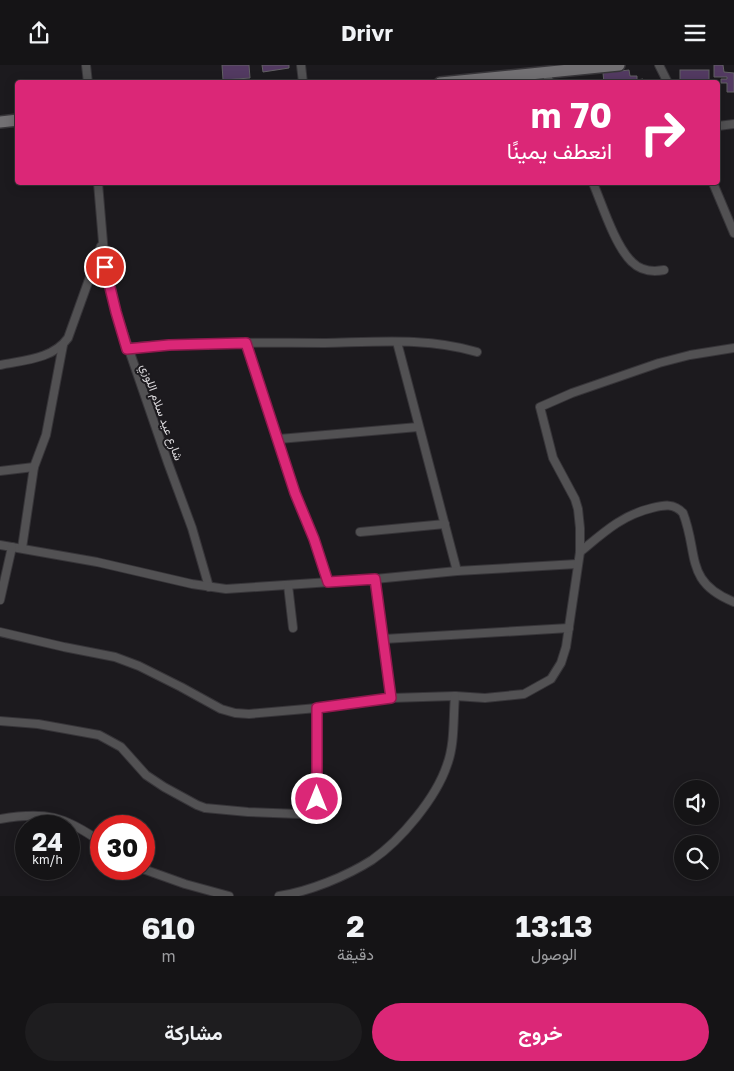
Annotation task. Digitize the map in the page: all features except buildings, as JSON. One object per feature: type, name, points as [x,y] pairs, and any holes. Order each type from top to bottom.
[{"type":"street","points":[[86,65],[88,80]]},
{"type":"street","points":[[301,65],[303,80]]},
{"type":"street","points":[[505,80],[548,78],[620,65]]},
{"type":"street","points":[[659,65],[666,80]]},
{"type":"street","points":[[0,122],[15,121]]},
{"type":"street","points":[[720,126],[734,124]]},
{"type":"street","name":"شارع عيد سلام اللوزي","points":[[98,185],[105,267],[116,312],[127,349],[192,528],[208,587]]},
{"type":"street","points":[[594,185],[620,245],[632,262],[644,270],[664,270]]},
{"type":"street","points":[[714,185],[734,233]]},
{"type":"street","points":[[0,365],[45,355],[54,352],[63,345],[68,338],[102,245]]},
{"type":"street","points":[[127,349],[169,345],[246,343],[397,342],[443,345],[477,352]]},
{"type":"street","points":[[397,342],[457,571]]},
{"type":"street","points":[[246,343],[279,439],[295,493],[328,582]]},
{"type":"street","points":[[22,548],[34,467],[46,435],[63,345]]},
{"type":"street","points":[[0,632],[115,657],[139,666],[226,711],[249,714],[317,708],[391,698],[455,696],[485,698],[524,694],[551,679],[561,663],[566,647],[580,552],[578,509],[575,499],[553,458],[540,407],[563,396],[659,363],[690,355],[734,348]]},
{"type":"street","points":[[279,439],[418,427]]},
{"type":"street","points":[[0,471],[34,467]]},
{"type":"street","points":[[580,552],[628,516],[656,507],[672,505],[683,513],[695,567],[699,576],[711,590],[734,601]]},
{"type":"street","points":[[360,532],[444,524]]},
{"type":"street","points":[[0,545],[97,562],[208,587],[240,589],[457,571],[577,564]]},
{"type":"street","points":[[0,599],[12,547]]},
{"type":"street","points":[[375,579],[391,698]]},
{"type":"street","points":[[288,585],[293,628]]},
{"type":"street","points":[[384,639],[569,629]]},
{"type":"street","points":[[279,896],[337,878],[371,860],[388,847],[407,827],[436,789],[448,764],[452,743],[455,696]]},
{"type":"street","points":[[0,721],[38,724],[99,735],[121,747],[146,775],[164,787],[205,808],[299,814],[309,811],[317,799],[317,708]]},
{"type":"street","points":[[0,819],[20,815],[39,815],[61,819],[80,827],[90,834]]},
{"type":"street","points":[[155,873],[229,896]]},
{"type":"route","points":[[105,267],[127,349],[169,345],[246,343],[254,371],[279,439],[295,493],[314,539],[328,582],[375,579],[391,698],[317,708],[317,799]]}]
